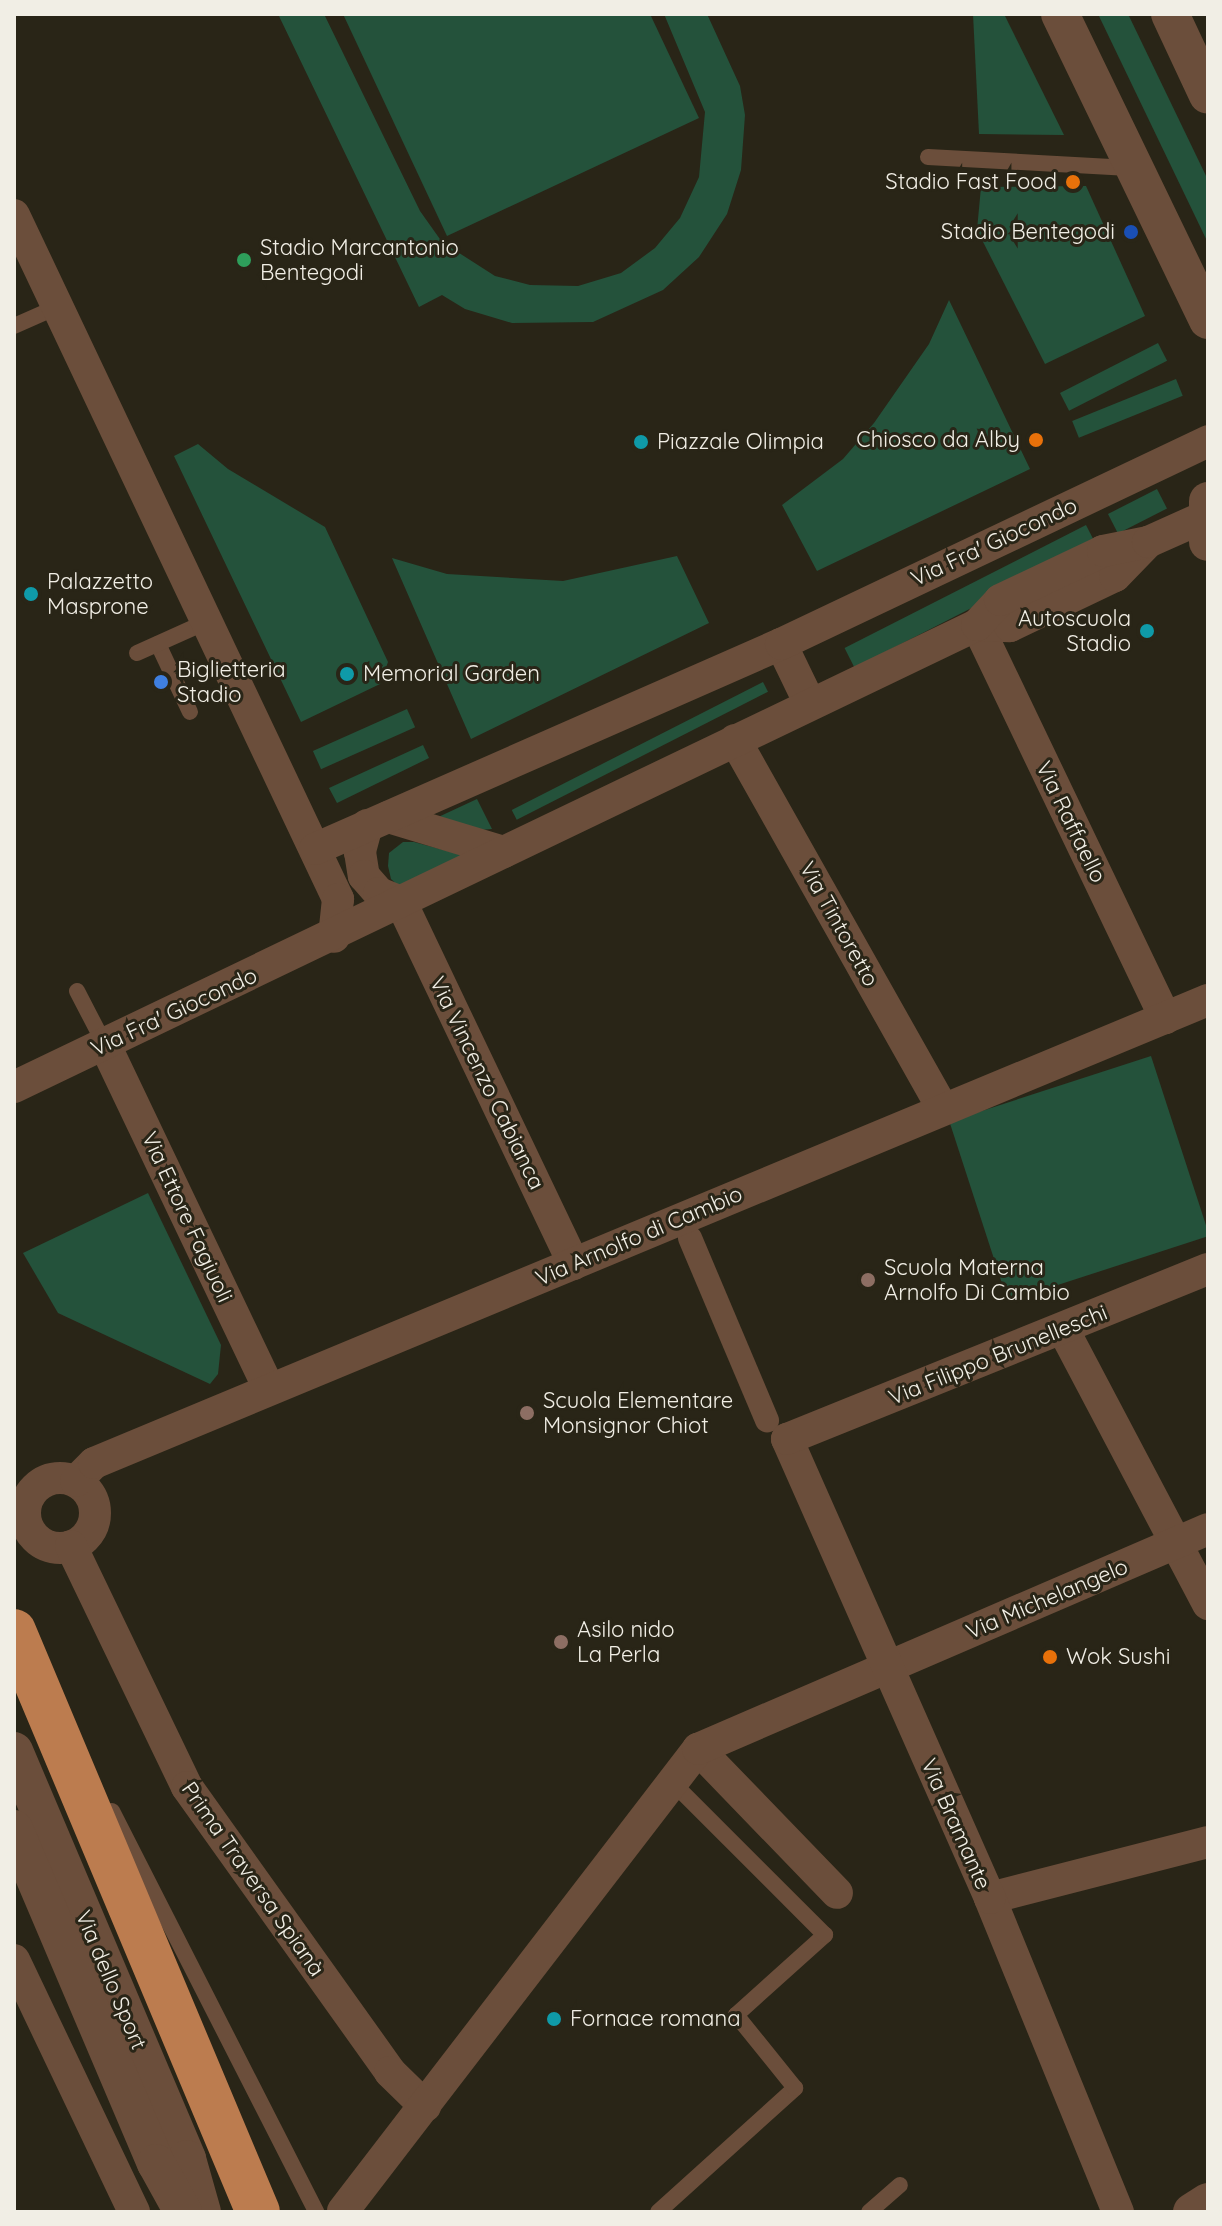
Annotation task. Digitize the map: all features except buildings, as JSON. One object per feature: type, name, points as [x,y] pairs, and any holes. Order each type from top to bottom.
[{"type":"highway","points":[[14,1631],[141,1940],[258,2212]]},
{"type":"highway","points":[[14,1685],[141,1940]]},
{"type":"street","points":[[1060,14],[1208,320]]},
{"type":"street","points":[[1170,14],[1208,95]]},
{"type":"street","points":[[14,215],[338,899],[334,937]]},
{"type":"street","name":"Via Fra' Giocondo","points":[[315,849],[781,644],[1208,441]]},
{"type":"street","name":"Via Fra' Giocondo","points":[[14,1087],[334,937],[977,625],[1010,626],[1115,576],[1148,542],[1207,519]]},
{"type":"street","name":"Via Raffaello","points":[[977,625],[1165,1018]]},
{"type":"street","points":[[781,644],[810,704]]},
{"type":"street","name":"Via Tintoretto","points":[[735,740],[942,1108]]},
{"type":"street","points":[[401,902],[379,893],[364,876],[360,852],[377,821],[504,852]]},
{"type":"street","name":"Via Vincenzo Cabianca","points":[[401,902],[574,1264]]},
{"type":"street","name":"Via Arnolfo di Cambio","points":[[76,1481],[94,1463],[1208,1000]]},
{"type":"street","name":"Via Ettore Fagiuoli","points":[[105,1045],[269,1389]]},
{"type":"street","points":[[690,1238],[777,1430]]},
{"type":"street","name":"Via Filippo Brunelleschi","points":[[777,1430],[1063,1329],[1208,1269]]},
{"type":"street","points":[[1063,1329],[1208,1604]]},
{"type":"street","name":"Via Bramante","points":[[777,1430],[990,1898],[1118,2212]]},
{"type":"street","points":[[47,1480],[76,1481],[86,1488],[95,1510],[90,1532],[71,1546],[49,1546],[32,1533],[25,1513],[23,1486],[47,1480]]},
{"type":"street","name":"Via Michelangelo","points":[[886,1668],[1208,1529]]},
{"type":"street","name":"Prima Traversa Spianà","points":[[71,1546],[187,1787],[390,2072],[425,2106]]},
{"type":"street","points":[[343,2211],[698,1749],[886,1668]]},
{"type":"street","points":[[698,1749],[837,1893]]},
{"type":"street","name":"Via dello Sport","points":[[14,1751],[187,2159],[202,2212]]},
{"type":"street","name":"Via dello Sport","points":[[14,1829],[156,2163],[183,2212]]},
{"type":"street","points":[[990,1898],[1208,1842]]},
{"type":"street","points":[[14,1889],[83,1994]]},
{"type":"street","points":[[14,1960],[134,2212]]},
{"type":"street","points":[[1192,2212],[1208,2202]]},
{"type":"lane","points":[[928,157],[1134,168]]},
{"type":"lane","points":[[14,326],[57,307]]},
{"type":"lane","points":[[137,653],[206,622]]},
{"type":"lane","points":[[158,644],[190,712]]},
{"type":"lane","points":[[77,991],[105,1045]]},
{"type":"lane","points":[[14,1619],[316,2212]]},
{"type":"lane","points":[[658,2212],[795,2088],[736,2015],[825,1935],[671,1781]]},
{"type":"lane","points":[[869,2212],[900,2185]]},
{"type":"green space","points":[[278,14],[324,14],[420,211],[442,242],[495,276],[530,285],[578,286],[621,273],[655,248],[680,218],[699,177],[705,112],[664,14],[707,14],[740,86],[745,115],[741,170],[727,214],[699,257],[663,290],[593,322],[512,323],[465,309],[442,295],[419,307]]},
{"type":"green space","name":"Stadio Marcantonio Bentegodi","points":[[343,14],[650,14],[699,118],[447,236]]},
{"type":"green space","points":[[973,14],[1004,14],[1064,135],[979,134]]},
{"type":"green space","points":[[1098,14],[1128,14],[1208,180],[1208,243]]},
{"type":"green space","points":[[1086,186],[1145,316],[1045,364],[977,230],[981,187]]},
{"type":"green space","points":[[949,300],[1030,469],[817,571],[782,505],[843,459],[874,423],[929,344]]},
{"type":"green space","points":[[1158,343],[1167,361],[1069,411],[1060,393]]},
{"type":"green space","points":[[1176,379],[1183,396],[1079,438],[1072,421]]},
{"type":"green space","points":[[198,444],[228,469],[325,527],[388,662],[380,684],[301,722],[174,456]]},
{"type":"green space","points":[[1157,489],[1167,509],[1118,534],[1108,514]]},
{"type":"green space","points":[[1086,525],[1096,545],[855,668],[845,648]]},
{"type":"green space","points":[[677,556],[709,623],[471,739],[392,558],[447,574],[563,581]]},
{"type":"green space","points":[[763,682],[768,692],[517,820],[512,810]]},
{"type":"green space","points":[[407,709],[415,727],[321,769],[313,751]]},
{"type":"green space","points":[[423,745],[429,758],[337,803],[329,788]]},
{"type":"green space","points":[[477,799],[492,829],[467,831],[434,819]]},
{"type":"green space","points":[[403,842],[466,856],[402,889],[391,879],[388,866],[389,853]]},
{"type":"green space","points":[[1151,1056],[1208,1236],[1008,1301],[949,1122]]},
{"type":"green space","points":[[148,1193],[221,1345],[218,1374],[210,1384],[58,1313],[23,1253]]},
{"type":"place","name":"Stadio Fast Food","points":[[1073,182]]},
{"type":"place","name":"Stadio Bentegodi","points":[[1131,232]]},
{"type":"place","name":"Stadio Marcantonio Bentegodi","points":[[244,260]]},
{"type":"place","name":"Chiosco da Alby","points":[[1036,440]]},
{"type":"place","name":"Piazzale Olimpia","points":[[641,442]]},
{"type":"place","name":"Palazzetto Masprone","points":[[31,594]]},
{"type":"place","name":"Autoscuola Stadio","points":[[1147,631]]},
{"type":"place","name":"Memorial Garden","points":[[347,674]]},
{"type":"place","name":"Biglietteria Stadio","points":[[161,682]]},
{"type":"place","name":"Scuola Materna Arnolfo Di Cambio","points":[[868,1280]]},
{"type":"place","name":"Scuola Elementare Monsignor Chiot","points":[[527,1413]]},
{"type":"place","name":"Asilo nido La Perla","points":[[561,1642]]},
{"type":"place","name":"Wok Sushi","points":[[1050,1657]]},
{"type":"place","name":"Fornace romana","points":[[554,2019]]}]
